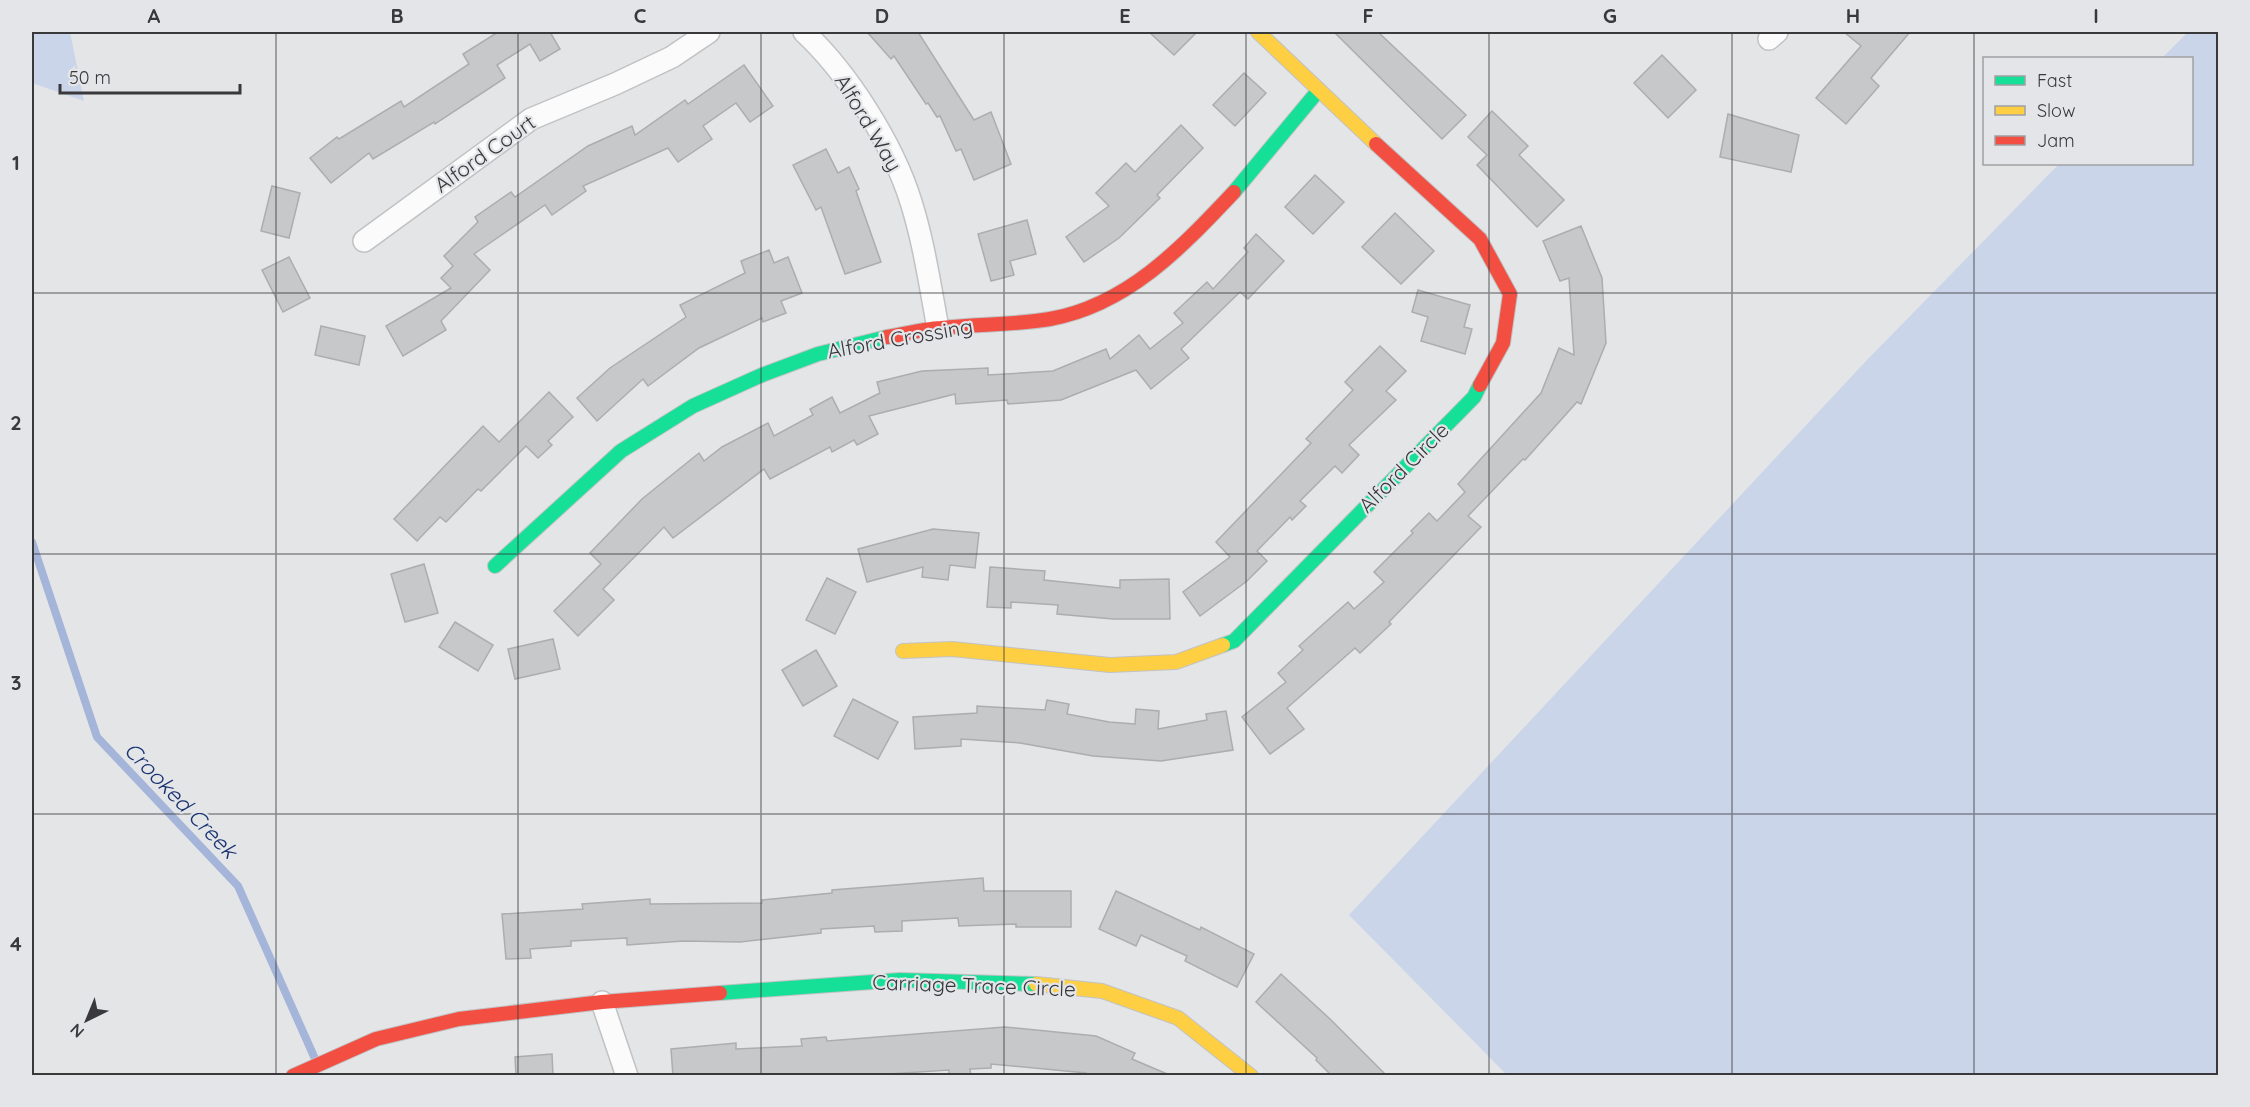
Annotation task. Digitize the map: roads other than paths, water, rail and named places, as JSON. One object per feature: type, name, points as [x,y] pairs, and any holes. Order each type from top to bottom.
[{"type":"street","name":"Alford Court","points":[[364,241],[531,119],[672,57],[709,32]]},
{"type":"street","name":"Alford Way","points":[[804,32],[850,86],[889,148],[911,201],[938,328]]},
{"type":"street","name":"Alford Circle","points":[[903,651],[952,649],[1110,665],[1176,662],[1234,641],[1473,398],[1503,343],[1510,294],[1480,239],[1318,91],[1258,32]]},
{"type":"street","name":"Alford Crossing","points":[[495,566],[621,451],[693,406],[818,354],[872,340],[938,328],[1051,319],[1098,303],[1136,284],[1173,256],[1251,175],[1318,91]]},
{"type":"street","name":"Carriage Trace Circle","points":[[293,1076],[376,1039],[459,1019],[602,1002],[900,980],[1031,983],[1102,991],[1178,1018],[1251,1076]]},
{"type":"street","points":[[602,1002],[627,1076]]},
{"type":"waterway","name":"Crooked Creek","points":[[32,542],[97,737],[238,886],[316,1061]]}]
